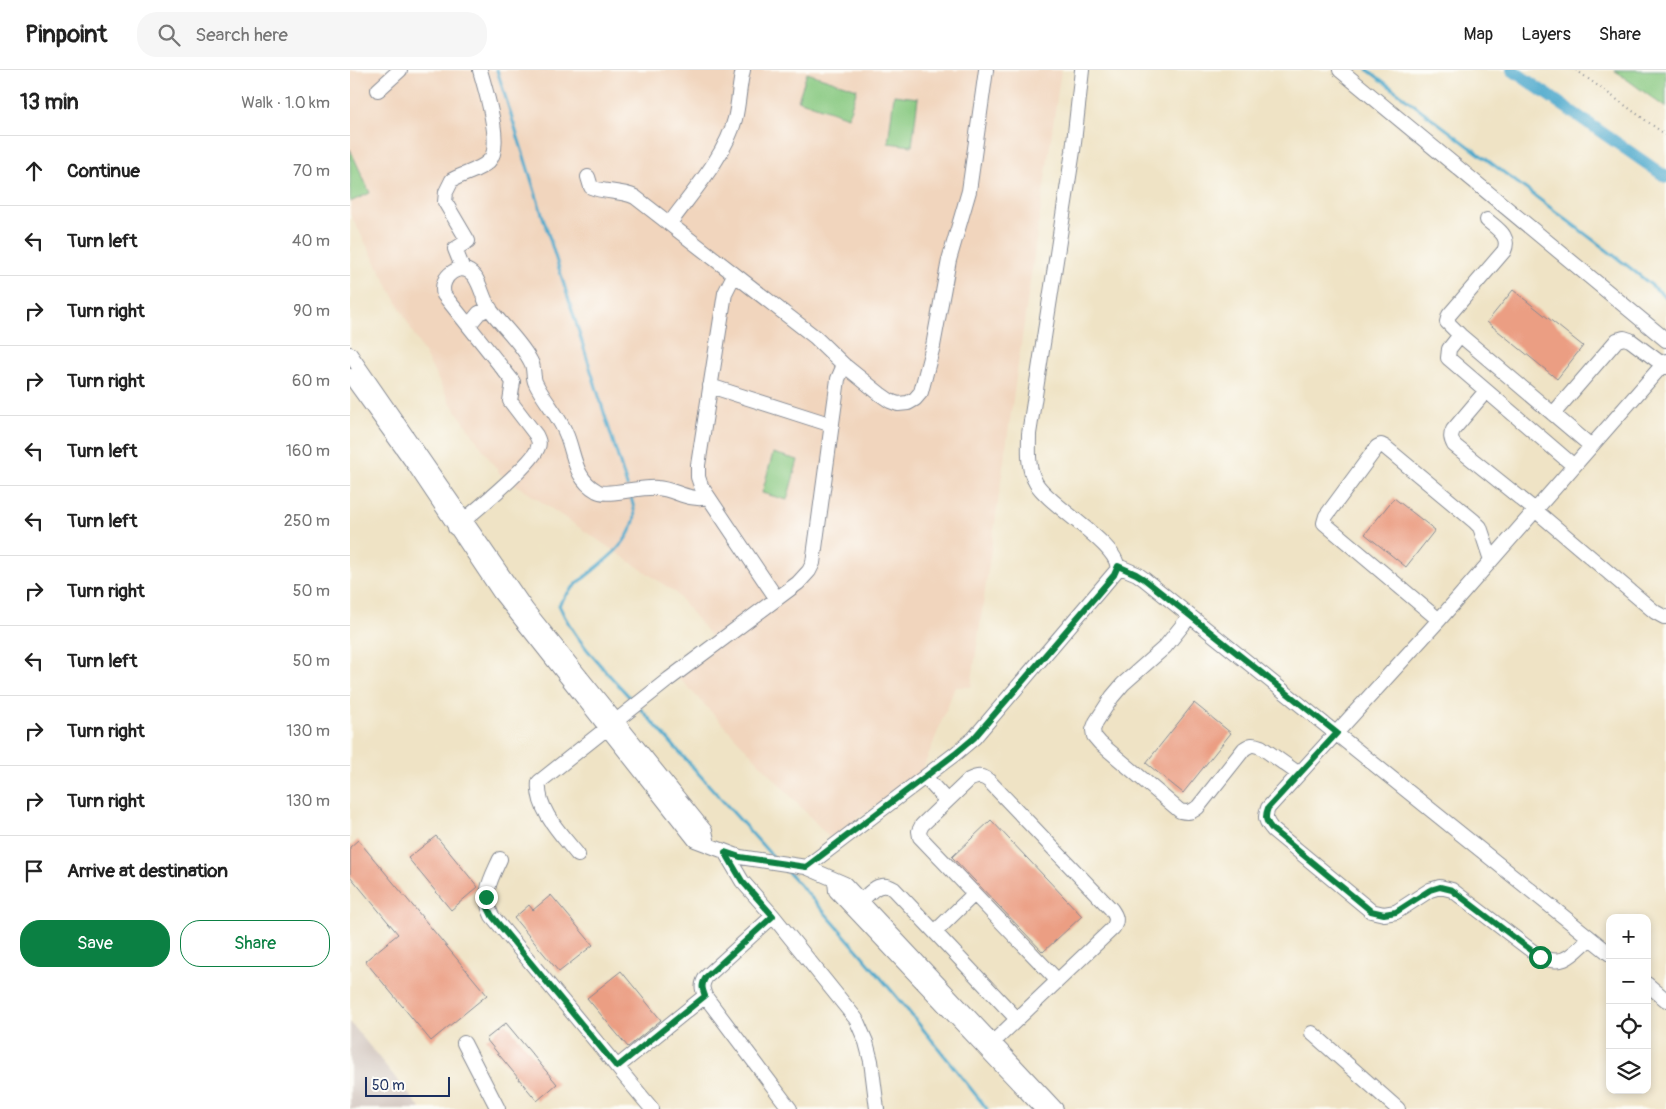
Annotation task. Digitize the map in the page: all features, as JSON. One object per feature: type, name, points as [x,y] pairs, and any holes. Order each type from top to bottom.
[{"type":"street","points":[[378,90],[400,70]]},
{"type":"street","points":[[464,269],[455,249],[468,241],[445,202],[446,192],[452,180],[477,169],[488,162],[493,156],[495,147],[493,121],[480,70]]},
{"type":"street","points":[[670,223],[702,180],[730,134],[735,119],[743,70]]},
{"type":"street","points":[[588,178],[591,187],[596,189],[629,194],[670,223],[815,337],[844,365],[890,401],[898,404],[908,403],[921,392],[933,346],[953,246],[969,191],[986,70]]},
{"type":"street","points":[[801,866],[925,777],[974,738],[1114,575],[1118,566],[1113,554],[1100,540],[1058,506],[1037,485],[1031,472],[1028,452],[1029,434],[1072,151],[1082,70]]},
{"type":"street","points":[[1340,70],[1666,340]]},
{"type":"street","points":[[1487,220],[1502,233],[1507,240],[1507,246],[1449,315],[1448,322],[1460,335],[1591,446]]},
{"type":"street","points":[[534,379],[526,384],[513,382],[450,303],[442,286],[447,276],[457,270],[464,269],[469,270],[476,279],[490,308],[531,362],[534,379],[566,433],[582,479],[591,487],[601,493],[635,488],[660,488],[696,499],[708,497]]},
{"type":"street","points":[[734,275],[725,293],[698,465],[698,477],[708,497],[777,599]]},
{"type":"street","points":[[469,325],[479,313],[490,308]]},
{"type":"street","points":[[1460,335],[1449,349],[1448,358],[1574,466]]},
{"type":"street","points":[[1553,414],[1618,340],[1624,338],[1630,340],[1665,364],[1439,620],[1268,808],[1265,816],[1266,823],[1273,830],[1371,911],[1384,914],[1396,912],[1430,890],[1440,887],[1452,890],[1540,957],[1560,961],[1590,938]]},
{"type":"street","points":[[350,354],[460,524]]},
{"type":"street","points":[[578,855],[545,810],[539,782],[642,700],[804,578],[813,563],[838,379],[844,365]]},
{"type":"street","points":[[350,376],[415,466],[460,524],[705,831],[708,844],[725,852],[763,861],[801,866],[845,884],[989,1045],[1042,1109]]},
{"type":"street","points":[[460,524],[500,489],[531,458],[538,447],[539,441],[536,436],[510,401],[513,382]]},
{"type":"street","points":[[710,386],[832,425]]},
{"type":"street","points":[[1486,391],[1450,435],[1454,445],[1535,510],[1655,612],[1666,617]]},
{"type":"street","points":[[1439,620],[1324,523],[1326,516],[1376,447],[1381,445],[1385,447],[1474,520],[1480,527],[1492,560]]},
{"type":"street","points":[[1118,566],[1136,574],[1190,616],[1606,951]]},
{"type":"street","points":[[1190,616],[1165,646],[1123,684],[1096,722],[1093,730],[1094,736],[1100,744],[1180,811],[1186,813],[1192,812],[1198,807],[1244,749],[1250,745],[1255,744],[1300,774]]},
{"type":"street","points":[[989,1045],[1017,1019],[1113,928],[1116,916],[1112,909],[989,781],[983,776],[976,776],[946,800],[922,824],[919,830],[920,837],[1058,980]]},
{"type":"street","points":[[925,777],[946,800]]},
{"type":"street","points":[[725,852],[742,881],[773,916],[856,1019],[872,1061],[877,1109]]},
{"type":"street","points":[[500,859],[489,884],[486,897],[487,906],[492,916],[652,1109]]},
{"type":"street","points":[[835,881],[836,891],[989,1045],[1056,1109]]},
{"type":"street","points":[[861,901],[880,885],[894,888],[1017,1019]]},
{"type":"street","points":[[935,932],[974,894]]},
{"type":"street","points":[[773,916],[706,977],[702,989],[705,996],[790,1109]]},
{"type":"street","points":[[1651,987],[1666,1000]]},
{"type":"street","points":[[617,1067],[705,996]]},
{"type":"street","points":[[1312,1033],[1398,1109]]},
{"type":"street","points":[[464,1043],[498,1109]]},
{"type":"path","points":[[1576,70],[1666,135]]},
{"type":"shaded area","points":[[350,70],[1061,70],[971,687],[955,687],[921,774],[830,838],[671,669],[712,638],[675,592],[500,474],[450,402],[350,214]]},
{"type":"shaded area","points":[[350,1022],[421,1109],[350,1109]]},
{"type":"green space","points":[[1614,70],[1666,70],[1666,108]]},
{"type":"green space","points":[[807,73],[857,89],[848,117],[798,100]]},
{"type":"green space","points":[[894,95],[918,98],[912,146],[888,143]]},
{"type":"green space","points":[[350,149],[370,193],[350,202]]},
{"type":"green space","points":[[773,453],[798,460],[787,500],[762,493]]},
{"type":"building","points":[[1513,290],[1583,346],[1557,379],[1487,322]]},
{"type":"building","points":[[1394,498],[1435,530],[1406,567],[1365,534]]},
{"type":"building","points":[[1194,703],[1231,733],[1183,793],[1146,763]]},
{"type":"building","points":[[991,820],[1082,916],[1043,952],[952,857]]},
{"type":"building","points":[[436,836],[478,887],[451,910],[408,858]]},
{"type":"building","points":[[358,840],[487,995],[431,1041],[365,961],[398,934],[350,876],[350,847]]},
{"type":"building","points":[[551,895],[593,945],[559,972],[514,918],[529,905],[533,910]]},
{"type":"building","points":[[621,971],[661,1020],[628,1047],[587,998]]},
{"type":"building","points":[[506,1023],[557,1084],[537,1101],[486,1039]]},
{"type":"waterway","points":[[497,70],[627,486]]},
{"type":"waterway","points":[[1368,70],[1666,297]]},
{"type":"waterway","points":[[1512,70],[1666,177]]},
{"type":"waterway","points":[[630,494],[635,515],[628,534],[620,546],[577,584],[559,605],[583,644],[603,669],[635,703]]},
{"type":"waterway","points":[[639,707],[773,857]]},
{"type":"waterway","points":[[785,869],[863,957],[987,1109]]},
{"type":"route","points":[[486,897],[487,906],[492,916],[617,1067],[705,996],[702,989],[706,977],[773,916],[742,881],[725,852],[740,857],[806,867],[974,738],[1114,575],[1118,570],[1118,566],[1144,579],[1337,733],[1268,808],[1265,816],[1266,823],[1273,830],[1371,911],[1384,914],[1396,912],[1430,890],[1440,887],[1452,890],[1540,957]]}]
